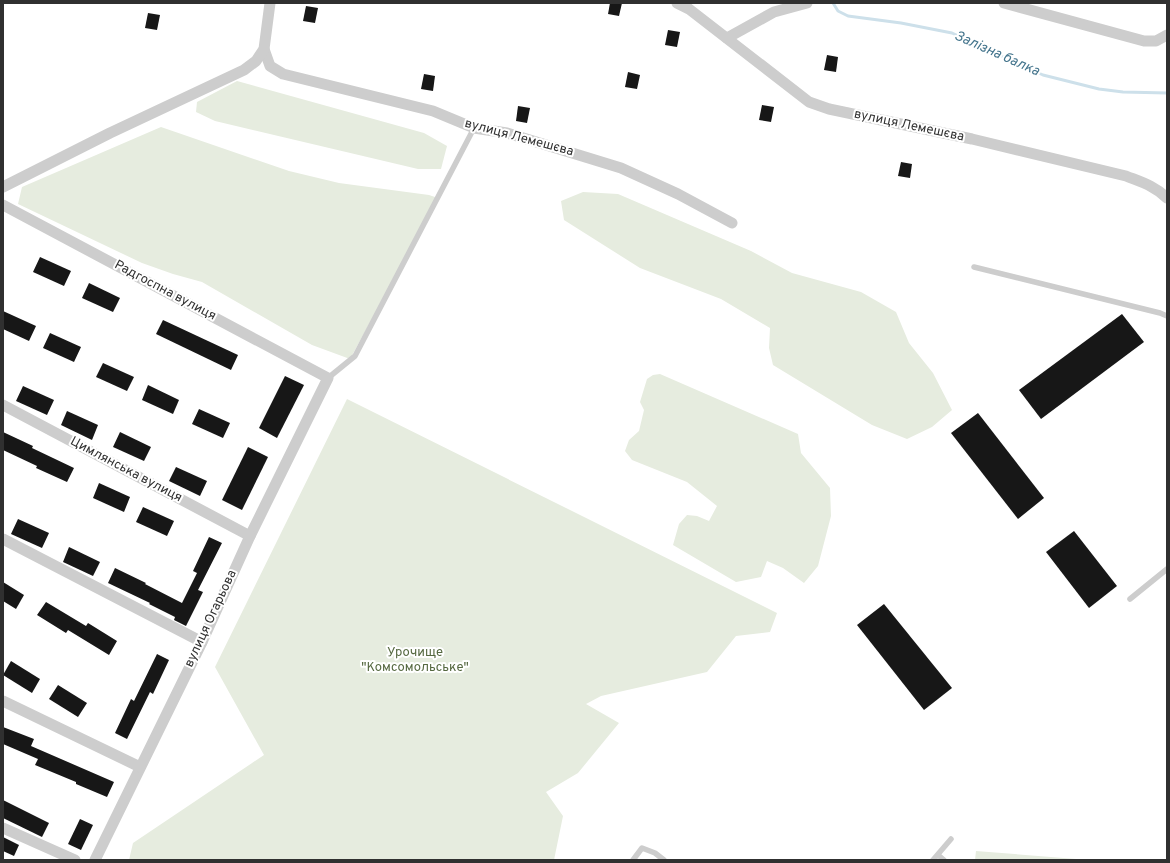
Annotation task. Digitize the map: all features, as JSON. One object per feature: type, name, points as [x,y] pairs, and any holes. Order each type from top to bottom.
[{"type":"street","points":[[3,187],[110,133],[244,70],[256,61],[264,49],[270,3]]},
{"type":"street","name":"вулиця Лемешєва","points":[[677,3],[689,9],[728,38],[809,102],[829,109],[972,139],[1126,176],[1165,192]]},
{"type":"street","points":[[728,38],[774,12],[807,3]]},
{"type":"street","points":[[1004,3],[1144,41],[1156,41],[1167,35]]},
{"type":"street","name":"вулиця Лемешєва","points":[[264,49],[270,66],[283,74],[433,111],[474,128],[507,133],[622,168],[678,194],[732,223]]},
{"type":"street","name":"Радгоспна вулиця","points":[[3,205],[328,378]]},
{"type":"street","name":"вулиця Огарьова","points":[[95,860],[202,642],[250,536],[328,378]]},
{"type":"street","name":"Цимлянська вулиця","points":[[3,405],[250,536]]},
{"type":"street","points":[[3,539],[202,642]]},
{"type":"street","points":[[3,701],[140,767]]},
{"type":"street","points":[[3,828],[75,860]]},
{"type":"lane","points":[[328,378],[355,356],[474,128]]},
{"type":"lane","points":[[974,267],[1167,316]]},
{"type":"lane","points":[[1130,599],[1167,570]]},
{"type":"lane","points":[[933,860],[951,839]]},
{"type":"lane","points":[[633,860],[642,848],[655,853],[662,859]]},
{"type":"lane","points":[[938,855],[944,860]]},
{"type":"green space","points":[[237,81],[424,133],[447,146],[441,169],[418,169],[215,121],[196,112],[197,102]]},
{"type":"green space","points":[[161,127],[289,171],[339,183],[429,195],[438,198],[350,359],[312,345],[202,282],[142,263],[18,204],[22,187]]},
{"type":"green space","points":[[583,192],[618,194],[751,251],[792,273],[861,292],[896,312],[909,343],[933,373],[952,410],[932,427],[907,439],[872,425],[773,365],[769,348],[770,328],[721,299],[640,268],[564,220],[561,201]]},
{"type":"green space","points":[[660,374],[798,434],[801,453],[830,488],[831,516],[818,566],[804,583],[783,568],[767,561],[761,577],[736,582],[673,545],[679,524],[687,515],[697,516],[709,521],[717,506],[687,482],[632,460],[625,451],[629,440],[639,431],[644,410],[640,402],[647,379],[653,375]]},
{"type":"green space","name":"Урочище \"Комсомольське\"","points":[[347,399],[777,613],[770,632],[736,636],[707,672],[601,696],[586,704],[619,723],[578,773],[546,792],[563,816],[554,860],[129,860],[133,843],[264,755],[215,667]]},
{"type":"green space","points":[[976,851],[1089,860],[975,860]]},
{"type":"building","points":[[610,3],[622,3],[619,16],[608,14]]},
{"type":"building","points":[[306,6],[318,8],[315,23],[303,21]]},
{"type":"building","points":[[148,13],[160,15],[157,30],[145,28]]},
{"type":"building","points":[[668,30],[680,32],[677,47],[665,45]]},
{"type":"building","points":[[827,55],[838,57],[836,72],[824,70]]},
{"type":"building","points":[[628,72],[640,75],[637,89],[625,87]]},
{"type":"building","points":[[424,74],[435,76],[433,91],[421,89]]},
{"type":"building","points":[[762,105],[774,107],[771,122],[759,120]]},
{"type":"building","points":[[518,106],[530,108],[527,123],[516,121]]},
{"type":"building","points":[[901,162],[912,164],[910,178],[898,176]]},
{"type":"building","points":[[40,257],[71,271],[64,286],[33,272]]},
{"type":"building","points":[[89,283],[120,298],[113,312],[82,298]]},
{"type":"building","points":[[3,311],[36,326],[29,341],[3,329]]},
{"type":"building","points":[[1122,314],[1144,342],[1041,419],[1019,390]]},
{"type":"building","points":[[163,320],[238,355],[231,370],[156,334]]},
{"type":"building","points":[[50,333],[81,347],[74,362],[43,348]]},
{"type":"building","points":[[103,363],[134,377],[127,391],[96,377]]},
{"type":"building","points":[[285,376],[304,385],[277,438],[259,428]]},
{"type":"building","points":[[148,385],[179,400],[173,414],[142,400]]},
{"type":"building","points":[[23,386],[54,400],[47,415],[16,401]]},
{"type":"building","points":[[199,409],[230,423],[223,438],[192,424]]},
{"type":"building","points":[[67,411],[98,425],[92,440],[61,425]]},
{"type":"building","points":[[978,413],[1044,498],[1018,519],[951,433]]},
{"type":"building","points":[[3,432],[74,468],[67,482],[36,468],[37,466],[3,450]]},
{"type":"building","points":[[120,432],[151,447],[144,461],[113,447]]},
{"type":"building","points":[[248,447],[268,457],[242,510],[222,500]]},
{"type":"building","points":[[176,467],[207,481],[200,496],[169,481]]},
{"type":"building","points":[[99,483],[130,497],[124,512],[93,498]]},
{"type":"building","points":[[143,507],[174,521],[167,536],[136,522]]},
{"type":"building","points":[[18,519],[49,533],[42,548],[11,534]]},
{"type":"building","points":[[1074,531],[1117,586],[1089,608],[1046,552]]},
{"type":"building","points":[[209,537],[222,543],[198,590],[203,592],[186,626],[174,620],[175,617],[149,604],[150,603],[108,583],[115,568],[182,603],[197,573],[193,571]]},
{"type":"building","points":[[69,547],[100,562],[93,576],[63,562]]},
{"type":"building","points":[[3,582],[24,595],[16,609],[3,601]]},
{"type":"building","points":[[46,602],[86,626],[88,623],[117,641],[109,655],[68,630],[66,633],[37,615]]},
{"type":"building","points":[[884,604],[952,688],[924,710],[857,625]]},
{"type":"building","points":[[157,654],[169,660],[153,694],[150,692],[127,739],[115,733],[131,699],[134,701]]},
{"type":"building","points":[[11,661],[40,679],[32,693],[3,675]]},
{"type":"building","points":[[58,685],[87,703],[78,717],[49,699]]},
{"type":"building","points":[[3,727],[34,739],[31,746],[114,782],[107,797],[35,765],[38,759],[3,744]]},
{"type":"building","points":[[3,800],[49,823],[42,837],[3,818]]},
{"type":"building","points":[[80,819],[93,825],[81,850],[68,844]]},
{"type":"building","points":[[3,837],[19,845],[14,856],[3,851]]},
{"type":"waterway","name":"Залізна балка","points":[[833,3],[838,11],[848,16],[901,23],[952,33],[1043,75],[1099,89],[1123,92],[1167,93]]}]
